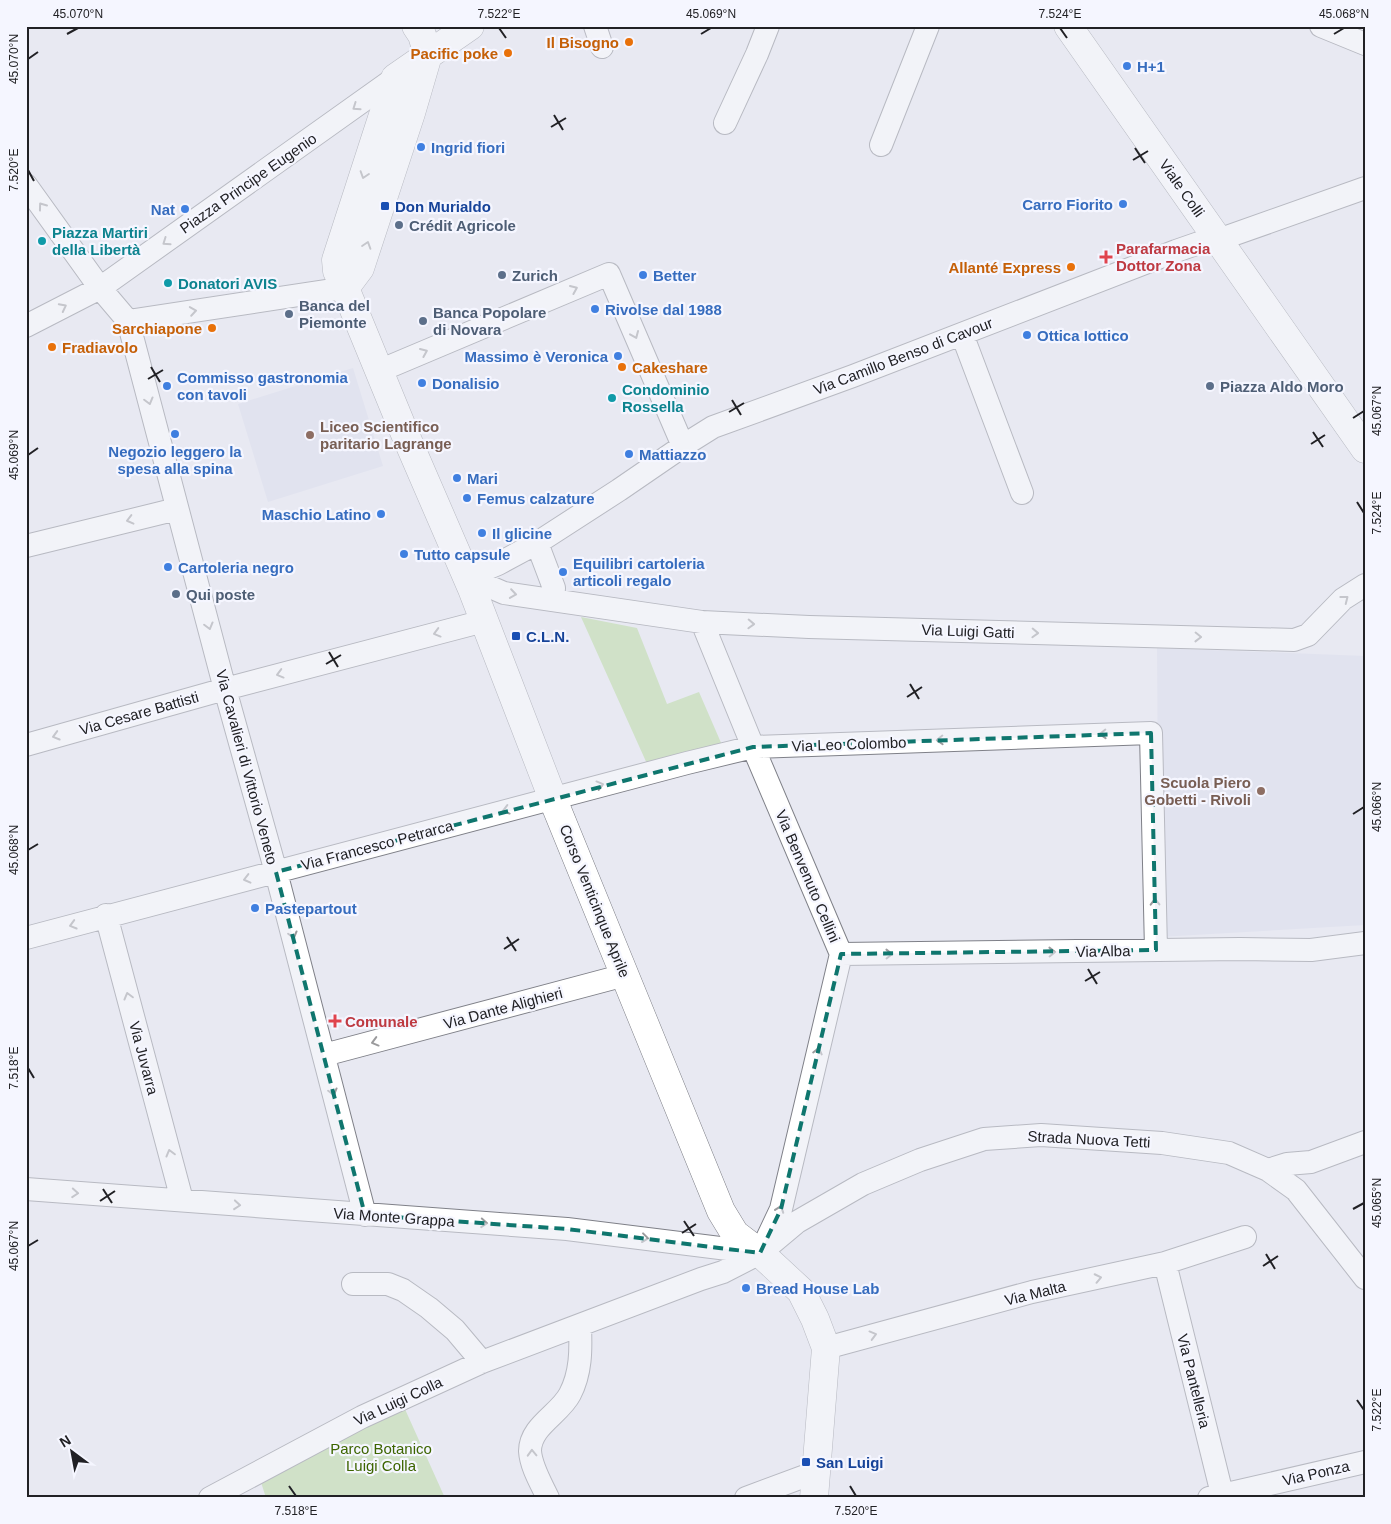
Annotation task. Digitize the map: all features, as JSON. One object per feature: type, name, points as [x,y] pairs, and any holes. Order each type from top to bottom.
[{"type":"street","points":[[26,185],[100,288],[128,320],[345,288],[360,268],[428,55],[422,35],[416,26]]},
{"type":"street","name":"Piazza Principe Eugenio","points":[[100,288],[470,26]]},
{"type":"street","points":[[595,26],[602,48]]},
{"type":"street","points":[[725,123],[758,54],[768,26]]},
{"type":"street","points":[[881,145],[928,26]]},
{"type":"street","name":"Viale Colli","points":[[1068,26],[1365,449]]},
{"type":"street","points":[[1321,26],[1365,44]]},
{"type":"street","points":[[345,288],[337,271],[336,260],[395,78]]},
{"type":"street","name":"Via Camillo Benso di Cavour","points":[[467,577],[498,564],[537,543],[713,427],[962,334],[1165,255],[1199,243],[1218,240],[1365,188]]},
{"type":"street","points":[[379,371],[609,274],[682,446]]},
{"type":"street","points":[[26,326],[100,288]]},
{"type":"street","name":"Corso Venticinque Aprile","points":[[345,288],[467,577],[553,798],[721,1211],[735,1234],[760,1253],[801,1291],[815,1319],[826,1348],[815,1485]]},
{"type":"street","name":"Via Cavalieri di Vittorio Veneto","points":[[128,320],[225,689],[276,872],[365,1215]]},
{"type":"street","points":[[962,334],[1022,493]]},
{"type":"street","points":[[26,546],[177,509]]},
{"type":"street","points":[[537,543],[559,601]]},
{"type":"street","name":"Via Luigi Gatti","points":[[467,577],[504,593],[702,622],[809,627],[1294,640],[1308,635],[1343,599],[1365,585]]},
{"type":"street","name":"Via Cesare Battisti","points":[[26,745],[225,689],[484,621]]},
{"type":"street","name":"Via Benvenuto Cellini","points":[[702,622],[752,747],[841,954],[781,1209],[760,1253]]},
{"type":"street","name":"Via Leo Colombo","points":[[553,798],[752,747],[1152,733],[1156,950]]},
{"type":"street","name":"Via Francesco Petrarca","points":[[26,938],[553,798]]},
{"type":"street","name":"Via Juvarra","points":[[106,916],[182,1200]]},
{"type":"street","name":"Via Alba","points":[[841,954],[1311,950],[1365,943]]},
{"type":"street","name":"Via Dante Alighieri","points":[[324,1055],[625,975]]},
{"type":"street","name":"Strada Nuova Tetti","points":[[760,1253],[797,1222],[863,1184],[920,1160],[984,1139],[1042,1135],[1162,1143],[1229,1153],[1268,1170],[1296,1190],[1365,1278]]},
{"type":"street","points":[[1268,1170],[1287,1164],[1311,1162],[1365,1142]]},
{"type":"street","name":"Via Monte Grappa","points":[[26,1189],[567,1229],[760,1253]]},
{"type":"street","name":"Via Malta","points":[[826,1348],[1032,1292],[1165,1263],[1245,1237]]},
{"type":"street","name":"Via Luigi Colla","points":[[210,1498],[369,1414],[482,1362],[723,1272],[760,1253]]},
{"type":"street","name":"Via Pantelleria","points":[[1165,1263],[1218,1497]]},
{"type":"street","points":[[353,1284],[388,1284],[403,1290],[429,1308],[455,1330],[482,1362]]},
{"type":"street","points":[[548,1498],[533,1464],[530,1449],[533,1438],[539,1428],[561,1407],[569,1395],[577,1375],[581,1353],[580,1326]]},
{"type":"street","name":"Via Ponza","points":[[1218,1497],[1365,1462]]},
{"type":"street","points":[[746,1498],[815,1485]]},
{"type":"highlighted area","points":[[1151,733],[1156,950],[841,954],[781,1209],[760,1253],[567,1229],[365,1215],[276,872],[753,747]]},
{"type":"shaded area","name":"Liceo Scientifico paritario Lagrange","points":[[353,368],[383,466],[268,502],[238,404]]},
{"type":"shaded area","name":"Scuola Piero Gobetti - Rivoli","points":[[1157,648],[1365,656],[1365,925],[1159,937]]},
{"type":"green space","points":[[581,617],[637,628],[667,704],[699,692],[722,745],[648,766]]},
{"type":"green space","name":"Parco Botanico Luigi Colla","points":[[404,1407],[445,1498],[266,1498],[260,1479]]},
{"type":"place","name":"Il Bisogno","points":[[629,42]]},
{"type":"place","name":"Pacific poke","points":[[508,53]]},
{"type":"place","name":"H+1","points":[[1127,66]]},
{"type":"place","name":"Ingrid fiori","points":[[421,147]]},
{"type":"place","name":"Carro Fiorito","points":[[1123,204]]},
{"type":"place","name":"Don Murialdo","points":[[385,206]]},
{"type":"place","name":"Nat","points":[[185,209]]},
{"type":"place","name":"Crédit Agricole","points":[[399,225]]},
{"type":"place","name":"Piazza Martiri della Libertà","points":[[42,241]]},
{"type":"place","name":"Parafarmacia Dottor Zona","points":[[1106,257]]},
{"type":"place","name":"Allanté Express","points":[[1071,267]]},
{"type":"place","name":"Zurich","points":[[502,275]]},
{"type":"place","name":"Better","points":[[643,275]]},
{"type":"place","name":"Donatori AVIS","points":[[168,283]]},
{"type":"place","name":"Rivolse dal 1988","points":[[595,309]]},
{"type":"place","name":"Banca del Piemonte","points":[[289,314]]},
{"type":"place","name":"Banca Popolare di Novara","points":[[423,321]]},
{"type":"place","name":"Sarchiapone","points":[[212,328]]},
{"type":"place","name":"Ottica Iottico","points":[[1027,335]]},
{"type":"place","name":"Fradiavolo","points":[[52,347]]},
{"type":"place","name":"Massimo è Veronica","points":[[618,356]]},
{"type":"place","name":"Cakeshare","points":[[622,367]]},
{"type":"place","name":"Donalisio","points":[[422,383]]},
{"type":"place","name":"Commisso gastronomia con tavoli","points":[[167,386]]},
{"type":"place","name":"Piazza Aldo Moro","points":[[1210,386]]},
{"type":"place","name":"Condominio Rossella","points":[[612,398]]},
{"type":"place","name":"Negozio leggero la spesa alla spina","points":[[175,434]]},
{"type":"place","name":"Liceo Scientifico paritario Lagrange","points":[[310,435]]},
{"type":"place","name":"Mattiazzo","points":[[629,454]]},
{"type":"place","name":"Mari","points":[[457,478]]},
{"type":"place","name":"Femus calzature","points":[[467,498]]},
{"type":"place","name":"Maschio Latino","points":[[381,514]]},
{"type":"place","name":"Il glicine","points":[[482,533]]},
{"type":"place","name":"Tutto capsule","points":[[404,554]]},
{"type":"place","name":"Cartoleria negro","points":[[168,567]]},
{"type":"place","name":"Equilibri cartoleria articoli regalo","points":[[563,572]]},
{"type":"place","name":"Qui poste","points":[[176,594]]},
{"type":"place","name":"C.L.N.","points":[[516,636]]},
{"type":"place","name":"Scuola Piero Gobetti - Rivoli","points":[[1261,791]]},
{"type":"place","name":"Pastepartout","points":[[255,908]]},
{"type":"place","name":"Comunale","points":[[335,1021]]},
{"type":"place","name":"Bread House Lab","points":[[746,1288]]},
{"type":"place","name":"San Luigi","points":[[806,1462]]}]
